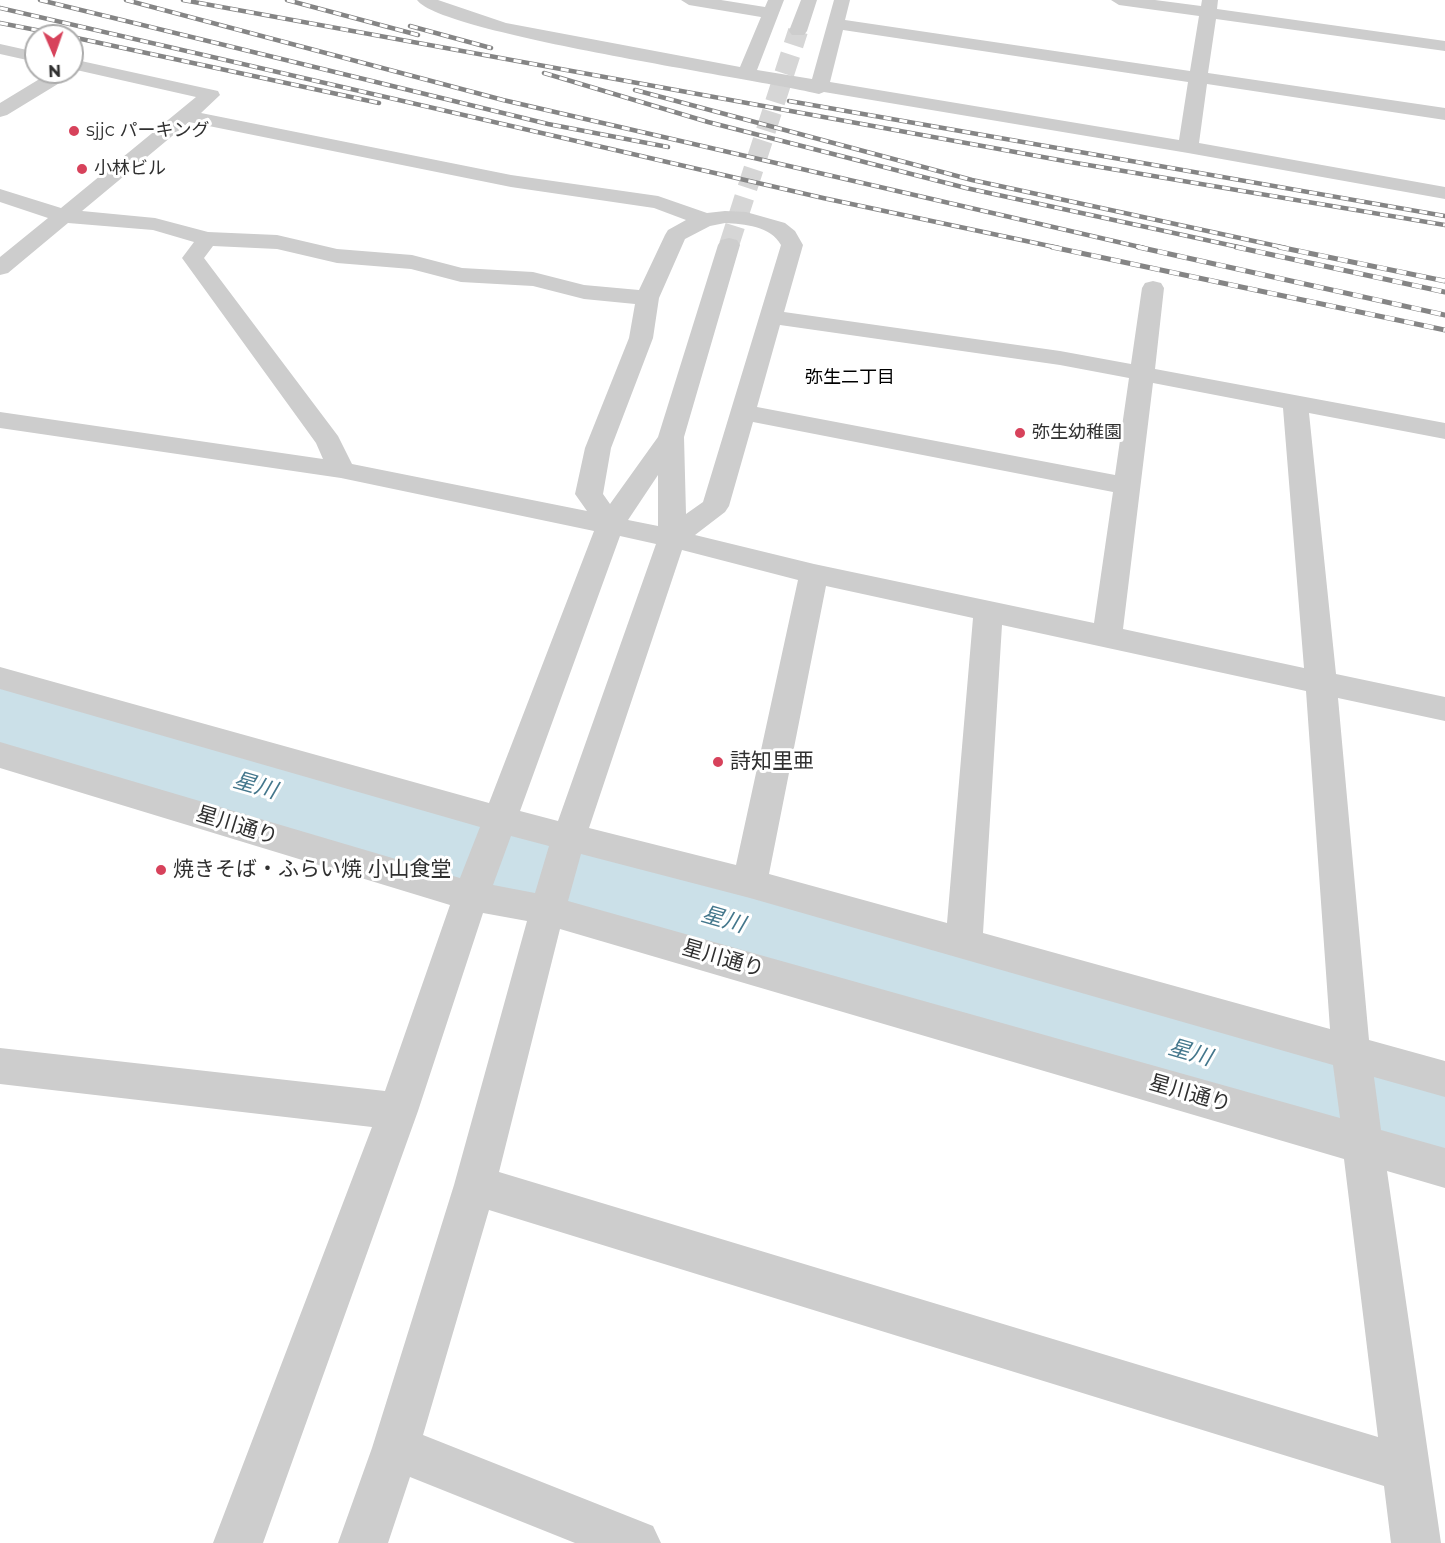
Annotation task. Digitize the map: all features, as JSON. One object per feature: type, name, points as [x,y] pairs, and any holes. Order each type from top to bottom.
[{"type":"street","points":[[425,0],[443,9],[502,28],[819,88],[1188,147],[1445,193]]},
{"type":"street","points":[[689,0],[773,6],[746,74]]},
{"type":"street","points":[[798,31],[809,0]]},
{"type":"street","points":[[819,88],[842,0]]},
{"type":"street","points":[[1119,0],[1209,6],[1445,46]]},
{"type":"street","points":[[1188,147],[1209,6]]},
{"type":"street","points":[[837,24],[1445,114]]},
{"type":"street","points":[[0,49],[24,54]]},
{"type":"street","points":[[0,268],[211,95],[84,70]]},
{"type":"street","points":[[0,111],[44,84]]},
{"type":"street","points":[[186,116],[511,181],[658,202],[705,220]]},
{"type":"street","points":[[0,195],[65,216],[155,224],[207,238],[277,242],[337,256],[412,262],[461,275],[533,279],[584,292],[646,298]]},
{"type":"street","points":[[610,525],[589,494],[598,448],[642,338],[646,298],[676,236],[688,227],[705,220],[725,217],[746,218],[777,228],[787,236],[792,245],[715,506],[672,538]]},
{"type":"street","points":[[207,238],[193,258],[329,442],[341,470]]},
{"type":"street","points":[[363,1543],[396,1448],[475,1185],[548,909],[570,837],[672,538],[671,437],[729,245]]},
{"type":"street","points":[[1107,638],[1153,288]]},
{"type":"street","points":[[770,317],[1060,358],[1295,400],[1445,431]]},
{"type":"street","points":[[1295,400],[1321,682],[1351,1053],[1416,1543]]},
{"type":"street","points":[[742,412],[1127,486]]},
{"type":"street","points":[[0,420],[341,470],[672,538],[814,574],[1445,709]]},
{"type":"street","points":[[238,1543],[398,1112],[471,896],[610,525],[671,437]]},
{"type":"street","points":[[750,883],[814,574]]},
{"type":"street","points":[[964,944],[988,612]]},
{"type":"street","points":[[0,678],[501,820],[750,883],[1445,1079]]},
{"type":"street","name":"星川通り","points":[[3,760],[471,896],[548,909],[1445,1168]]},
{"type":"street","points":[[0,1066],[398,1112]]},
{"type":"street","points":[[475,1185],[1406,1469]]},
{"type":"street","points":[[396,1448],[636,1543]]},
{"type":"waterway","name":"星川","points":[[0,714],[1445,1126]]},
{"type":"tunnel","points":[[729,245],[798,31]]},
{"type":"railway","points":[[40,0],[548,124],[668,147]]},
{"type":"railway","points":[[126,0],[503,100],[1144,248]]},
{"type":"railway","points":[[183,0],[1070,162],[1445,225]]},
{"type":"railway","points":[[287,0],[418,35]]},
{"type":"railway","points":[[0,8],[823,198],[1059,248]]},
{"type":"railway","points":[[0,23],[24,28]]},
{"type":"railway","points":[[410,26],[491,48]]},
{"type":"railway","points":[[84,40],[379,103]]},
{"type":"railway","points":[[544,73],[708,122],[966,188],[1243,248]]},
{"type":"railway","points":[[635,90],[972,180],[1286,248]]},
{"type":"railway","points":[[789,101],[1445,216]]},
{"type":"railway","points":[[1052,247],[1445,330]]},
{"type":"railway","points":[[1138,247],[1445,315]]},
{"type":"railway","points":[[1236,247],[1445,292]]},
{"type":"railway","points":[[1279,247],[1445,281]]},
{"type":"place","name":"sjjc パーキング","points":[[74,131]]},
{"type":"place","name":"小林ビル","points":[[82,169]]},
{"type":"place","name":"弥生幼稚園","points":[[1020,433]]},
{"type":"place","name":"詩知里亜","points":[[718,762]]},
{"type":"place","name":"焼きそば・ふらい焼 小山食堂","points":[[161,870]]},
{"type":"district","name":"弥生二丁目","points":[[850,378]]}]
